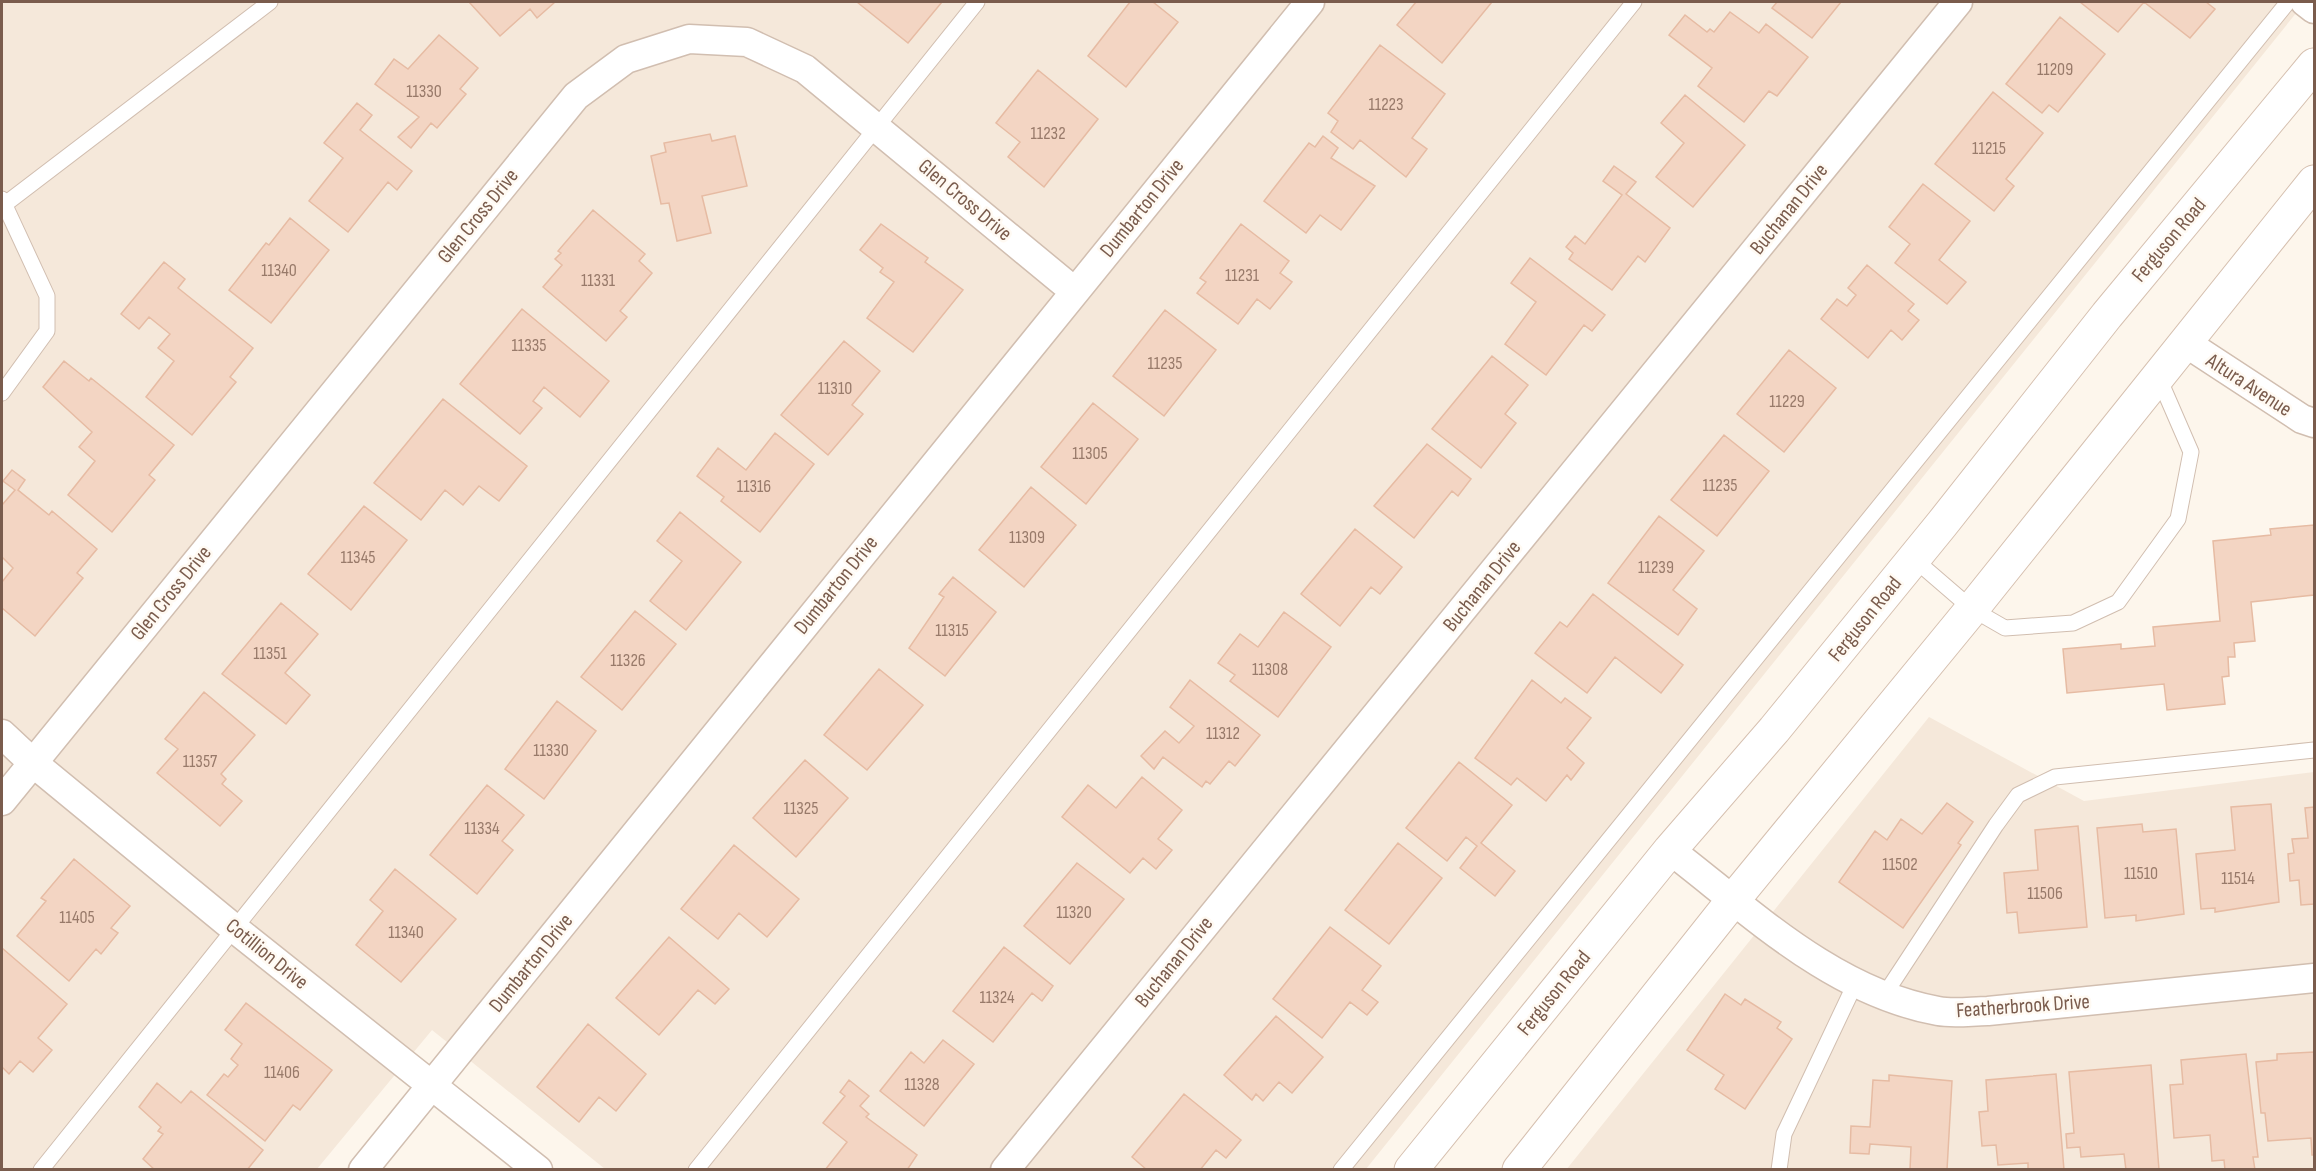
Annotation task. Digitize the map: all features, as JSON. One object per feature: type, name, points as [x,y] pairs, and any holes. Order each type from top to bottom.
[{"type":"main road","name":"Ferguson Road","points":[[1411,1170],[1670,850],[1774,730],[1914,559],[2107,315],[2314,65]]},
{"type":"main road","points":[[1519,1170],[1734,899],[1972,609],[2314,182]]},
{"type":"street","name":"Dumbarton Drive","points":[[363,1170],[1310,2]]},
{"type":"street","name":"Buchanan Drive","points":[[1005,1170],[1958,2]]},
{"type":"street","points":[[2305,2],[2314,9]]},
{"type":"street","name":"Glen Cross Drive","points":[[2,801],[576,96],[626,59],[689,39],[747,42],[805,69],[1074,291]]},
{"type":"street","name":"Altura Avenue","points":[[2186,344],[2302,419],[2314,423]]},
{"type":"street","name":"Cotillion Drive","points":[[2,734],[32,762],[235,929],[538,1170]]},
{"type":"street","name":"Featherbrook Drive","points":[[1670,850],[1798,950],[1855,984],[1883,997],[1940,1012],[1988,1011],[2314,978]]},
{"type":"lane","points":[[2,393],[47,332],[47,296],[3,202],[270,2]]},
{"type":"lane","points":[[41,1170],[977,2]]},
{"type":"lane","points":[[696,1170],[1634,2]]},
{"type":"lane","points":[[1341,1170],[2288,2]]},
{"type":"lane","points":[[1914,559],[1972,609],[2005,628],[2073,623],[2118,602],[2178,519],[2191,452],[2158,376]]},
{"type":"lane","points":[[1883,997],[2018,795],[2055,777],[2314,750]]},
{"type":"lane","points":[[1779,1170],[1784,1134],[1855,984]]},
{"type":"shaded area","points":[[2,2],[2305,2],[1366,1169],[605,1169],[432,1030],[317,1169],[2,1170]]},
{"type":"shaded area","points":[[1929,717],[2084,801],[2314,772],[2314,1169],[1566,1170]]},
{"type":"building","points":[[469,2],[555,2],[537,18],[530,9],[500,36]]},
{"type":"building","points":[[857,2],[942,2],[908,43]]},
{"type":"building","points":[[1130,2],[1153,2],[1178,22],[1126,87],[1088,56]]},
{"type":"building","points":[[1416,2],[1492,2],[1442,63],[1397,25]]},
{"type":"building","points":[[1777,2],[1841,2],[1812,38],[1772,8]]},
{"type":"building","points":[[2080,2],[2144,2],[2118,32]]},
{"type":"building","points":[[2144,2],[2206,2],[2215,9],[2190,38]]},
{"type":"building","points":[[1730,12],[1759,33],[1766,24],[1808,57],[1777,96],[1769,91],[1744,122],[1698,86],[1712,68],[1669,35],[1685,15],[1707,32],[1710,29],[1714,32]]},
{"type":"building","points":[[2060,17],[2105,54],[2058,112],[2049,105],[2042,113],[2006,84]]},
{"type":"building","points":[[439,35],[478,68],[460,89],[466,94],[437,128],[431,123],[411,148],[398,137],[419,117],[375,84],[394,59],[408,69]]},
{"type":"building","points":[[1380,45],[1445,94],[1412,138],[1427,149],[1406,177],[1360,140],[1353,149],[1331,132],[1338,121],[1328,113]]},
{"type":"building","points":[[1038,70],[1098,119],[1044,187],[1008,157],[1020,142],[996,123]]},
{"type":"building","points":[[1993,92],[2043,133],[2006,179],[2014,186],[1994,211],[1935,164]]},
{"type":"building","points":[[1685,95],[1745,145],[1693,207],[1656,177],[1684,143],[1661,123]]},
{"type":"building","points":[[357,103],[372,115],[360,130],[412,171],[397,190],[388,182],[348,232],[309,201],[343,158],[324,143]]},
{"type":"building","points":[[710,134],[712,141],[735,136],[747,186],[702,196],[711,233],[677,241],[669,203],[661,204],[651,156],[666,152],[664,143]]},
{"type":"building","points":[[1323,136],[1338,148],[1331,158],[1375,186],[1341,230],[1320,215],[1306,233],[1264,201],[1309,143],[1315,147]]},
{"type":"building","points":[[1614,166],[1636,182],[1626,194],[1670,228],[1645,262],[1638,256],[1612,290],[1569,259],[1573,253],[1566,247],[1575,236],[1585,244],[1622,195],[1603,181]]},
{"type":"building","points":[[1923,184],[1970,221],[1939,260],[1966,282],[1947,304],[1895,263],[1910,244],[1889,227]]},
{"type":"building","points":[[593,210],[645,254],[639,261],[652,273],[620,311],[627,317],[606,341],[543,287],[562,265],[555,259],[561,253],[558,251]]},
{"type":"building","points":[[290,218],[329,250],[271,323],[229,290],[266,243],[269,245]]},
{"type":"building","points":[[881,224],[928,258],[925,262],[963,290],[913,352],[867,318],[894,282],[880,272],[883,268],[860,250]]},
{"type":"building","points":[[1241,224],[1289,261],[1280,273],[1292,282],[1270,309],[1257,299],[1238,324],[1197,293],[1206,282],[1200,278]]},
{"type":"building","points":[[1530,258],[1605,315],[1592,331],[1584,325],[1546,375],[1505,344],[1536,302],[1511,283]]},
{"type":"building","points":[[164,262],[185,279],[178,288],[253,348],[230,377],[236,382],[192,435],[146,397],[174,361],[158,348],[170,334],[149,317],[139,329],[121,314]]},
{"type":"building","points":[[1867,265],[1914,304],[1908,311],[1919,320],[1902,340],[1891,330],[1868,358],[1821,319],[1837,299],[1847,306],[1856,295],[1848,288]]},
{"type":"building","points":[[522,309],[609,381],[580,417],[544,387],[533,401],[542,408],[520,434],[460,384]]},
{"type":"building","points":[[1165,310],[1216,350],[1164,416],[1113,376]]},
{"type":"building","points":[[844,341],[880,371],[852,405],[863,414],[828,455],[781,415]]},
{"type":"building","points":[[1789,350],[1836,388],[1784,452],[1737,414]]},
{"type":"building","points":[[1492,356],[1528,385],[1505,414],[1516,423],[1481,468],[1432,429]]},
{"type":"building","points":[[64,361],[89,381],[91,378],[174,445],[149,475],[155,480],[112,532],[68,495],[95,461],[79,447],[92,432],[43,387]]},
{"type":"building","points":[[443,399],[527,466],[499,501],[479,486],[463,505],[445,490],[421,520],[374,483]]},
{"type":"building","points":[[1093,403],[1138,439],[1086,504],[1041,467]]},
{"type":"building","points":[[775,433],[814,464],[760,532],[721,501],[724,497],[697,476],[718,448],[746,470]]},
{"type":"building","points":[[1724,435],[1769,471],[1717,536],[1671,500]]},
{"type":"building","points":[[1427,444],[1471,479],[1458,496],[1452,491],[1414,538],[1374,506]]},
{"type":"building","points":[[12,470],[25,480],[18,490],[49,515],[52,511],[97,549],[77,573],[83,578],[35,636],[2,608],[2,582],[13,568],[2,557],[2,505],[15,490],[3,481]]},
{"type":"building","points":[[1031,487],[1076,525],[1024,587],[979,550]]},
{"type":"building","points":[[364,506],[407,540],[351,610],[308,574]]},
{"type":"building","points":[[680,512],[741,562],[686,630],[650,601],[682,561],[657,541]]},
{"type":"building","points":[[1659,516],[1704,551],[1673,590],[1697,609],[1678,635],[1608,583]]},
{"type":"building","points":[[2314,525],[2314,595],[2251,602],[2255,641],[2234,643],[2235,657],[2228,657],[2229,676],[2222,677],[2225,704],[2167,710],[2164,684],[2067,693],[2063,649],[2121,644],[2121,649],[2155,646],[2153,627],[2220,621],[2213,541],[2271,535],[2270,529]]},
{"type":"building","points":[[1355,529],[1402,567],[1380,594],[1371,587],[1340,626],[1301,594]]},
{"type":"building","points":[[953,577],[996,612],[945,676],[909,648],[944,597],[939,594]]},
{"type":"building","points":[[1593,594],[1683,665],[1661,693],[1615,657],[1587,693],[1535,653],[1560,622],[1567,627]]},
{"type":"building","points":[[281,603],[318,634],[285,673],[310,695],[286,724],[222,674]]},
{"type":"building","points":[[635,611],[676,644],[622,710],[581,677]]},
{"type":"building","points":[[1284,612],[1331,647],[1278,717],[1230,681],[1235,675],[1218,663],[1240,634],[1258,647]]},
{"type":"building","points":[[879,669],[923,705],[867,770],[824,735]]},
{"type":"building","points":[[1190,680],[1260,735],[1235,766],[1229,761],[1210,784],[1206,781],[1202,787],[1163,757],[1154,769],[1141,756],[1165,731],[1179,743],[1194,726],[1170,707]]},
{"type":"building","points":[[1532,680],[1561,703],[1565,698],[1591,718],[1567,748],[1584,763],[1571,780],[1567,775],[1546,801],[1517,778],[1511,785],[1475,758]]},
{"type":"building","points":[[204,692],[255,735],[221,774],[226,779],[222,784],[242,801],[220,826],[157,773],[178,749],[165,739]]},
{"type":"building","points":[[557,701],[596,731],[544,799],[505,769]]},
{"type":"building","points":[[805,760],[848,798],[796,857],[753,818]]},
{"type":"building","points":[[1459,762],[1512,805],[1481,843],[1515,871],[1495,896],[1460,868],[1477,846],[1466,837],[1447,861],[1406,828]]},
{"type":"building","points":[[1142,777],[1182,810],[1158,839],[1172,850],[1156,869],[1143,858],[1130,873],[1062,817],[1088,785],[1116,808]]},
{"type":"building","points":[[487,785],[524,815],[502,841],[513,850],[477,894],[430,855]]},
{"type":"building","points":[[1947,803],[1973,822],[1958,843],[1961,845],[1903,928],[1839,882],[1875,831],[1887,840],[1901,819],[1922,834]]},
{"type":"building","points":[[2271,804],[2279,902],[2215,912],[2215,908],[2201,909],[2196,854],[2235,850],[2231,807]]},
{"type":"building","points":[[2314,807],[2314,904],[2301,905],[2299,880],[2290,881],[2288,854],[2294,853],[2292,839],[2308,838],[2305,808]]},
{"type":"building","points":[[2142,824],[2143,832],[2176,829],[2184,914],[2136,921],[2136,915],[2105,918],[2097,828]]},
{"type":"building","points":[[2078,826],[2087,927],[2019,933],[2017,912],[2007,913],[2004,873],[2038,870],[2035,830]]},
{"type":"building","points":[[1398,843],[1442,878],[1389,944],[1345,910]]},
{"type":"building","points":[[734,845],[799,899],[767,937],[739,913],[718,939],[681,909]]},
{"type":"building","points":[[74,859],[130,906],[111,928],[118,933],[101,954],[96,949],[69,981],[17,936],[46,901],[41,898]]},
{"type":"building","points":[[1077,863],[1124,899],[1070,964],[1024,926]]},
{"type":"building","points":[[395,869],[456,919],[401,982],[356,945],[383,911],[370,900]]},
{"type":"building","points":[[1330,927],[1381,966],[1362,990],[1378,1002],[1367,1015],[1350,1002],[1322,1038],[1273,999]]},
{"type":"building","points":[[669,937],[729,989],[715,1004],[698,990],[659,1035],[616,998]]},
{"type":"building","points":[[1004,947],[1053,986],[1042,1001],[1032,993],[993,1042],[953,1011]]},
{"type":"building","points":[[2,948],[67,1004],[38,1038],[52,1050],[33,1072],[20,1061],[9,1074],[2,1067]]},
{"type":"building","points":[[1725,994],[1741,1005],[1745,999],[1781,1022],[1777,1028],[1792,1039],[1745,1109],[1715,1089],[1724,1075],[1687,1050]]},
{"type":"building","points":[[246,1003],[332,1070],[300,1110],[293,1105],[265,1141],[207,1095],[224,1074],[228,1077],[238,1065],[231,1059],[242,1044],[225,1030]]},
{"type":"building","points":[[1276,1016],[1323,1057],[1292,1093],[1279,1082],[1263,1101],[1256,1094],[1252,1100],[1224,1075]]},
{"type":"building","points":[[588,1024],[646,1074],[616,1111],[599,1097],[579,1122],[537,1087]]},
{"type":"building","points":[[943,1040],[974,1064],[924,1126],[880,1091],[911,1052],[924,1063]]},
{"type":"building","points":[[2314,1052],[2314,1155],[2312,1155],[2311,1138],[2268,1141],[2265,1113],[2261,1113],[2256,1062],[2277,1060],[2277,1054]]},
{"type":"building","points":[[2246,1054],[2258,1157],[2253,1157],[2255,1170],[2225,1170],[2224,1160],[2212,1161],[2210,1135],[2174,1138],[2170,1085],[2183,1084],[2181,1060]]},
{"type":"building","points":[[2151,1065],[2159,1170],[2126,1170],[2124,1154],[2081,1157],[2080,1147],[2067,1148],[2066,1134],[2074,1133],[2069,1072]]},
{"type":"building","points":[[2056,1074],[2064,1170],[2028,1170],[2028,1163],[1998,1165],[1996,1145],[1982,1146],[1979,1112],[1988,1111],[1986,1080]]},
{"type":"building","points":[[1889,1075],[1952,1081],[1947,1170],[1910,1170],[1911,1147],[1870,1144],[1869,1154],[1850,1153],[1851,1126],[1870,1127],[1873,1080],[1889,1081]]},
{"type":"building","points":[[849,1080],[869,1096],[860,1106],[869,1114],[866,1117],[917,1155],[907,1170],[825,1170],[847,1142],[823,1123],[845,1096],[840,1092]]},
{"type":"building","points":[[157,1083],[181,1103],[191,1091],[263,1150],[247,1170],[155,1170],[143,1159],[163,1134],[158,1131],[161,1127],[139,1107]]},
{"type":"building","points":[[1184,1094],[1241,1140],[1226,1158],[1216,1150],[1200,1170],[1147,1170],[1132,1157]]}]
